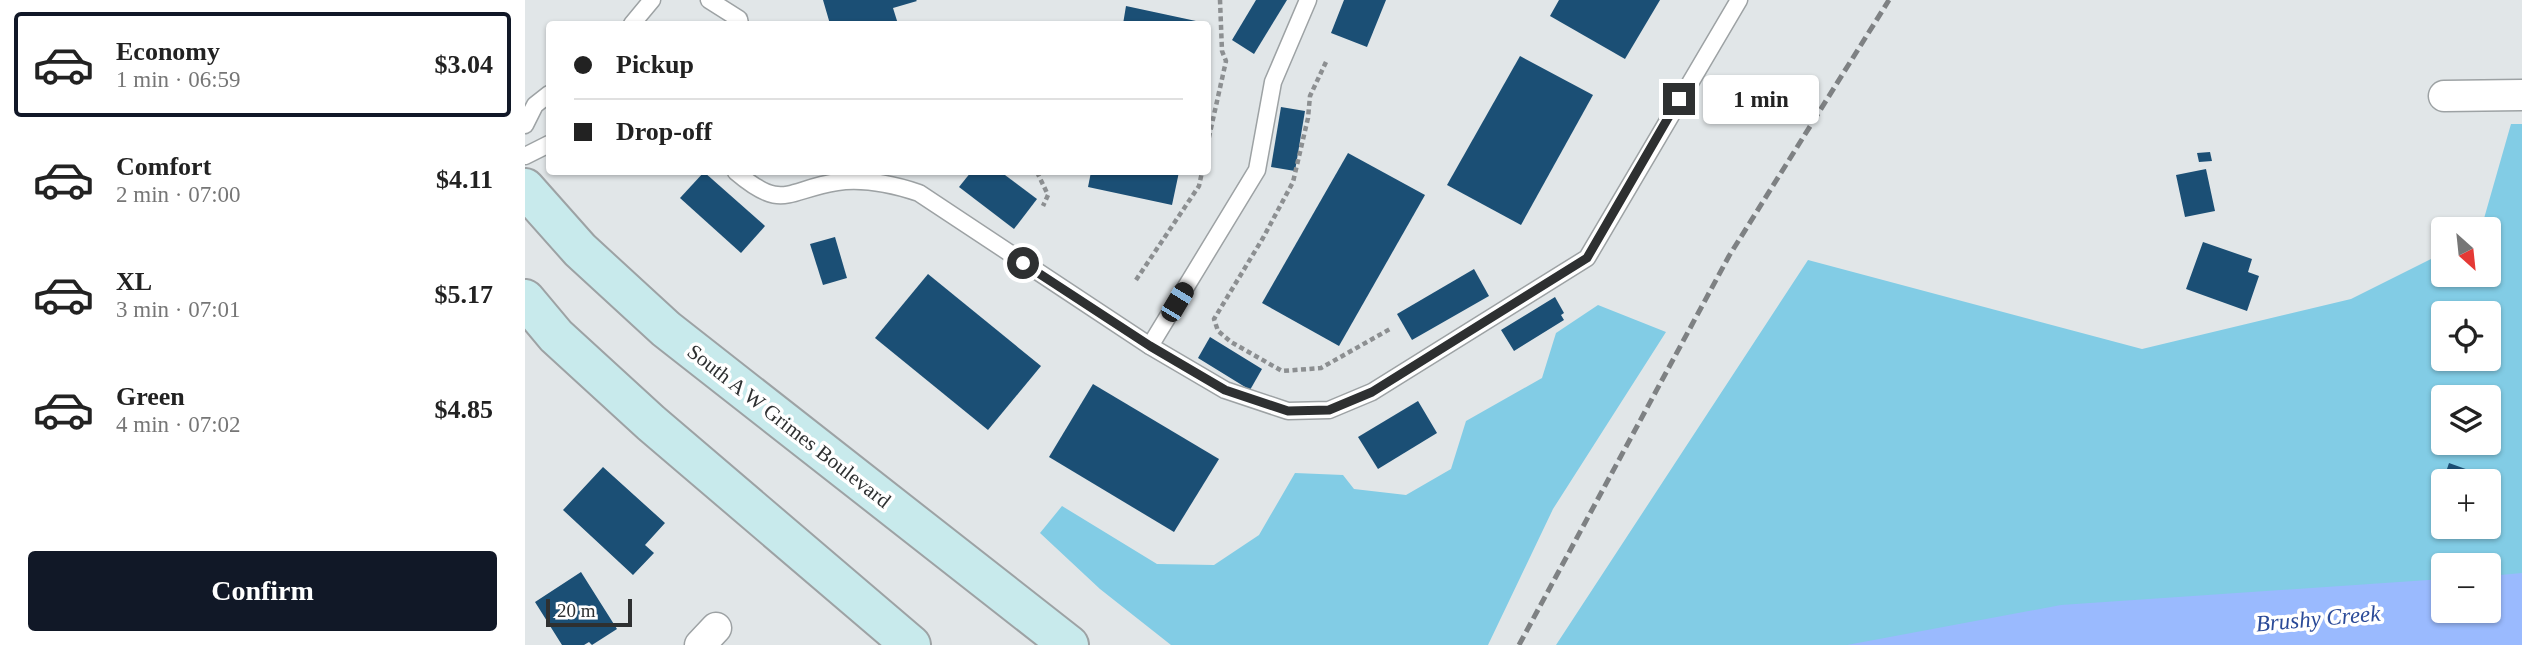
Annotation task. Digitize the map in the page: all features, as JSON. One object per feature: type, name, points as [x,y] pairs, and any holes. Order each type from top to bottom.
[{"type":"main road","name":"South A W Grimes Boulevard","points":[[525,188],[580,250],[666,329],[1069,645]]},
{"type":"main road","points":[[525,299],[556,336],[651,424],[911,645]]},
{"type":"street","points":[[2444,96],[2522,95]]},
{"type":"lane","points":[[634,21],[652,0]]},
{"type":"lane","points":[[709,0],[739,21]]},
{"type":"lane","points":[[1150,346],[1257,170],[1273,82],[1308,0]]},
{"type":"lane","points":[[740,175],[757,189],[781,197],[838,182],[886,182],[919,193],[1150,346],[1225,390],[1288,411],[1329,410],[1372,392],[1587,258],[1739,0]]},
{"type":"lane","points":[[525,125],[535,105],[546,96]]},
{"type":"lane","points":[[525,156],[546,146]]},
{"type":"path","points":[[1211,128],[1226,61],[1222,51],[1220,0]]},
{"type":"path","points":[[1326,62],[1310,96],[1308,118],[1293,182],[1214,319],[1218,331],[1231,342],[1282,371],[1321,368],[1390,329]]},
{"type":"path","points":[[1038,175],[1048,195],[1043,206]]},
{"type":"path","points":[[1136,280],[1199,187],[1201,175]]},
{"type":"shaded area","points":[[2511,124],[2522,124],[2522,645],[1556,645],[1808,260],[2142,349],[2351,299],[2431,259],[2431,287],[2501,287],[2501,217],[2484,217]]},
{"type":"shaded area","points":[[1598,305],[1666,332],[1553,509],[1488,645],[1171,645],[1100,589],[1040,533],[1062,506],[1157,564],[1214,565],[1259,535],[1295,473],[1343,475],[1354,489],[1406,495],[1451,469],[1466,421],[1542,378],[1556,333]]},
{"type":"water","name":"Brushy Creek","points":[[2522,573],[2522,645],[1847,645],[2061,605],[2431,580],[2431,623],[2501,623],[2501,575]]},
{"type":"building","points":[[823,0],[917,1],[893,8],[897,21],[829,21]]},
{"type":"building","points":[[1256,0],[1287,0],[1254,54],[1232,40]]},
{"type":"building","points":[[1344,0],[1386,0],[1367,47],[1331,33]]},
{"type":"building","points":[[1559,0],[1660,0],[1625,59],[1550,16]]},
{"type":"building","points":[[1126,6],[1196,21],[1124,21]]},
{"type":"building","points":[[1520,56],[1593,95],[1521,225],[1447,185]]},
{"type":"building","points":[[1281,107],[1305,111],[1295,171],[1271,167]]},
{"type":"building","points":[[2210,152],[2212,161],[2199,162],[2197,153]]},
{"type":"building","points":[[1348,153],[1425,195],[1339,346],[1262,303]]},
{"type":"building","points":[[2206,169],[2215,211],[2185,217],[2176,175]]},
{"type":"building","points":[[701,175],[707,175],[765,226],[741,253],[680,198]]},
{"type":"building","points":[[969,175],[1005,175],[1037,199],[1014,229],[959,187]]},
{"type":"building","points":[[1090,175],[1178,175],[1172,205],[1088,187]]},
{"type":"building","points":[[835,237],[847,278],[823,285],[810,244]]},
{"type":"building","points":[[2203,242],[2252,259],[2248,272],[2259,276],[2247,311],[2186,289]]},
{"type":"building","points":[[1474,269],[1489,296],[1412,340],[1397,314]]},
{"type":"building","points":[[928,274],[1041,366],[988,430],[875,338]]},
{"type":"building","points":[[1555,297],[1564,313],[1561,315],[1564,320],[1514,351],[1501,330]]},
{"type":"building","points":[[1210,337],[1262,369],[1250,390],[1198,358]]},
{"type":"building","points":[[1093,384],[1219,459],[1174,532],[1049,457]]},
{"type":"building","points":[[1418,401],[1437,433],[1378,469],[1358,437]]},
{"type":"building","points":[[2449,463],[2466,469],[2447,469]]},
{"type":"building","points":[[603,467],[665,523],[645,545],[654,553],[633,575],[563,510]]},
{"type":"building","points":[[581,572],[617,629],[592,645],[589,642],[584,645],[562,645],[535,602]]},
{"type":"railway","points":[[1519,645],[1729,256],[1889,0]]},
{"type":"route","points":[[1023,263],[1150,346],[1225,390],[1288,411],[1329,410],[1372,392],[1440,347],[1587,258],[1679,99]]}]
